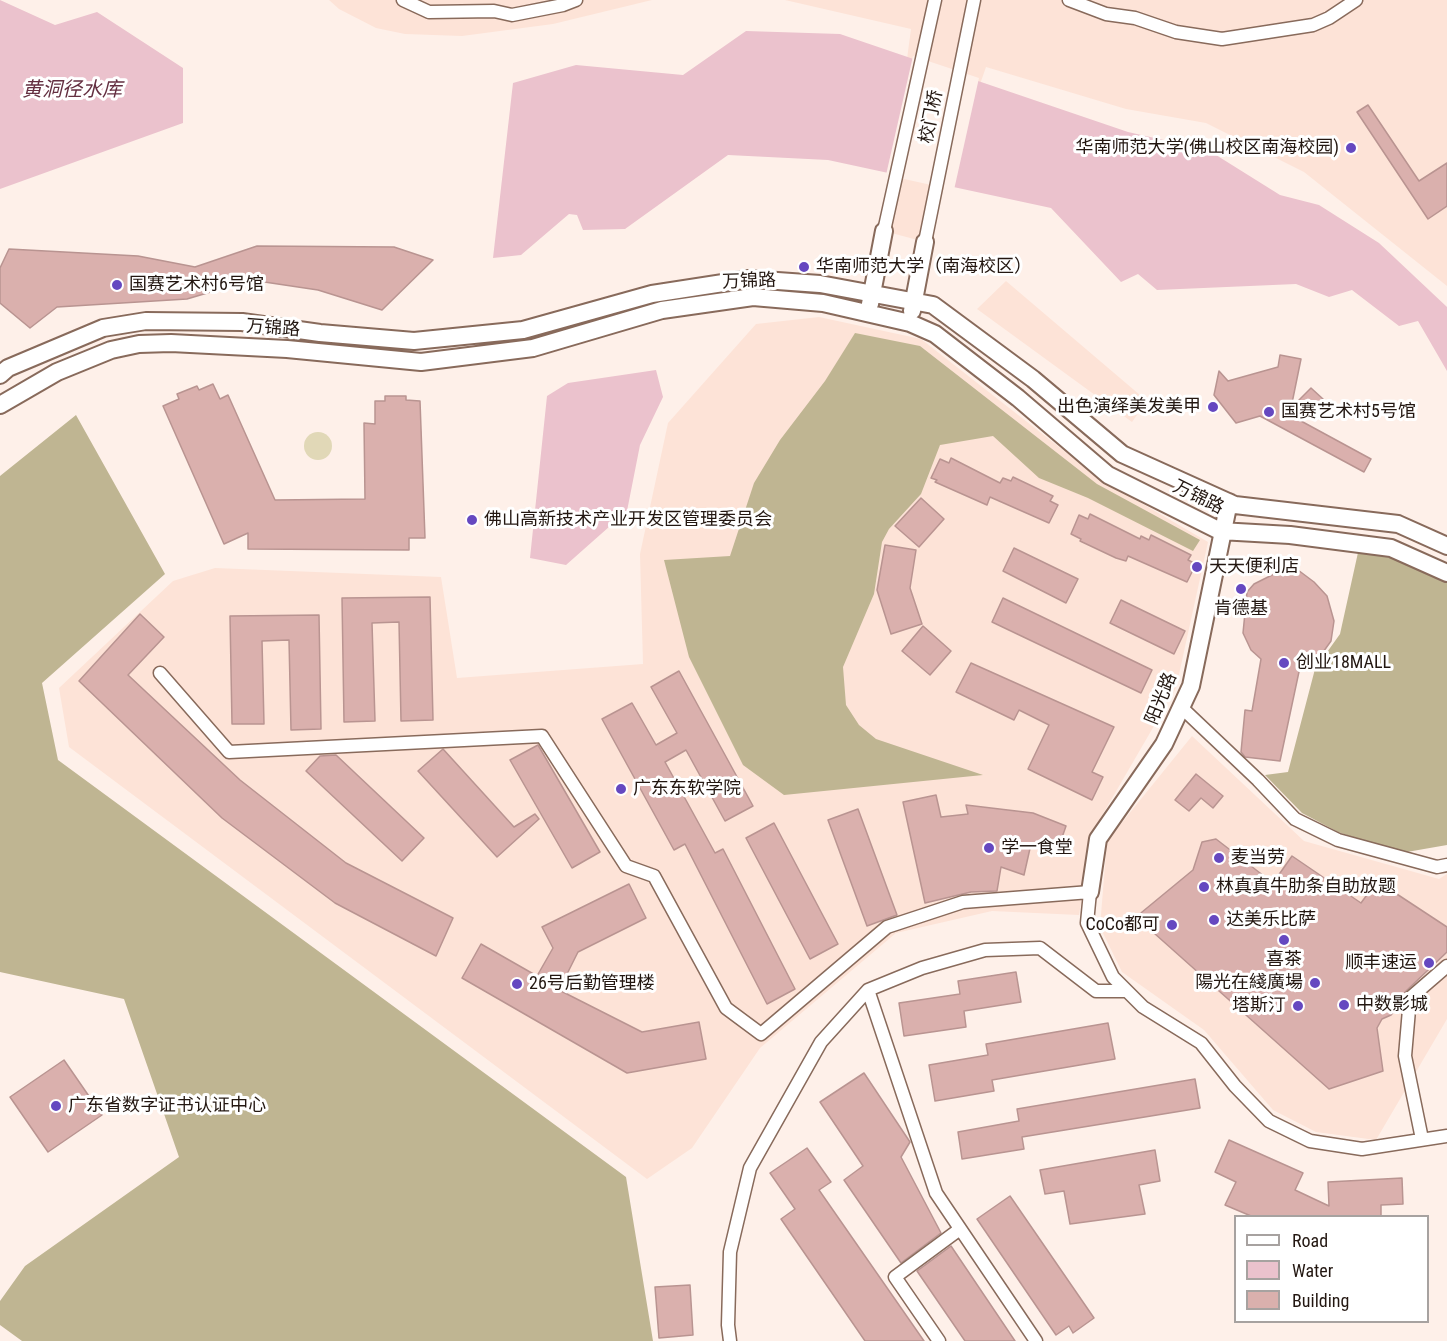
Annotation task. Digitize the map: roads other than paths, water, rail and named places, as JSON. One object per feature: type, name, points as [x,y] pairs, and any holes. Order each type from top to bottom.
[{"type":"street","points":[[403,0],[429,12],[494,11],[512,15],[563,5],[576,0]]},
{"type":"street","name":"校门桥","points":[[884,231],[934,0]]},
{"type":"street","name":"校门桥","points":[[925,242],[974,0]]},
{"type":"street","points":[[1069,0],[1106,14],[1135,18],[1176,32],[1222,39],[1313,25],[1329,18],[1356,0]]},
{"type":"street","points":[[868,314],[884,231]]},
{"type":"street","points":[[910,323],[925,242]]},
{"type":"street","name":"万锦路","points":[[0,375],[8,368],[104,328],[146,321],[242,322],[320,333],[414,340],[522,330],[652,294],[749,279],[820,284],[933,305],[947,313],[1033,379],[1122,454],[1229,502],[1398,524],[1447,546]]},
{"type":"street","name":"万锦路","points":[[0,405],[57,372],[111,350],[139,344],[171,343],[287,349],[421,363],[533,348],[662,310],[753,297],[823,303],[910,323],[935,334],[1018,398],[1108,475],[1220,531],[1290,535],[1391,548],[1447,573]]},
{"type":"street","name":"阳光路","points":[[1090,892],[1098,838],[1164,744],[1191,686],[1220,531],[1229,502]]},
{"type":"street","points":[[160,673],[229,752],[542,736],[626,866],[654,876],[726,1008],[761,1034],[887,927],[963,902],[1090,892],[1087,923],[1113,977],[1143,1007],[1201,1043],[1235,1086],[1269,1121],[1310,1141],[1362,1149],[1447,1136]]},
{"type":"street","points":[[1181,707],[1258,780],[1295,819],[1338,840],[1437,867],[1447,865]]},
{"type":"street","points":[[730,1341],[728,1325],[730,1252],[750,1168],[821,1042],[868,990],[922,968],[985,950],[1040,948],[1096,990],[1126,991]]},
{"type":"street","points":[[1422,1139],[1405,1056],[1410,998],[1447,966]]},
{"type":"street","points":[[868,990],[936,1193],[1036,1341]]},
{"type":"street","points":[[939,1341],[895,1277],[960,1229]]},
{"type":"water","name":"黄洞径水库","points":[[0,0],[55,25],[97,12],[183,68],[183,123],[0,189]]},
{"type":"water","points":[[746,31],[840,34],[1128,132],[1208,150],[1280,195],[1319,205],[1379,243],[1447,307],[1447,371],[1418,321],[1399,326],[1352,290],[1329,297],[1296,284],[1157,290],[1138,274],[1121,282],[1051,208],[828,160],[728,155],[625,229],[583,230],[577,215],[569,214],[521,255],[493,258],[513,83],[576,65],[683,75]]},
{"type":"water","points":[[656,370],[663,397],[640,445],[627,511],[566,565],[530,558],[547,396],[568,383]]},
{"type":"place","name":"华南师范大学(佛山校区南海校园)","points":[[1351,148]]},
{"type":"place","name":"华南师范大学（南海校区）","points":[[804,267]]},
{"type":"place","name":"国赛艺术村6号馆","points":[[117,285]]},
{"type":"place","name":"出色演绎美发美甲","points":[[1213,407]]},
{"type":"place","name":"国赛艺术村5号馆","points":[[1269,412]]},
{"type":"place","name":"佛山高新技术产业开发区管理委员会","points":[[472,520]]},
{"type":"place","name":"天天便利店","points":[[1197,567]]},
{"type":"place","name":"肯德基","points":[[1241,589]]},
{"type":"place","name":"创业18MALL","points":[[1284,663]]},
{"type":"place","name":"广东东软学院","points":[[621,789]]},
{"type":"place","name":"学一食堂","points":[[989,848]]},
{"type":"place","name":"麦当劳","points":[[1219,858]]},
{"type":"place","name":"林真真牛肋条自助放题","points":[[1204,887]]},
{"type":"place","name":"达美乐比萨","points":[[1214,920]]},
{"type":"place","name":"CoCo都可","points":[[1172,925]]},
{"type":"place","name":"喜茶","points":[[1284,940]]},
{"type":"place","name":"顺丰速运","points":[[1429,963]]},
{"type":"place","name":"陽光在綫廣場","points":[[1315,983]]},
{"type":"place","name":"26号后勤管理楼","points":[[517,984]]},
{"type":"place","name":"中数影城","points":[[1344,1005]]},
{"type":"place","name":"塔斯汀","points":[[1298,1006]]},
{"type":"place","name":"广东省数字证书认证中心","points":[[56,1106]]}]
